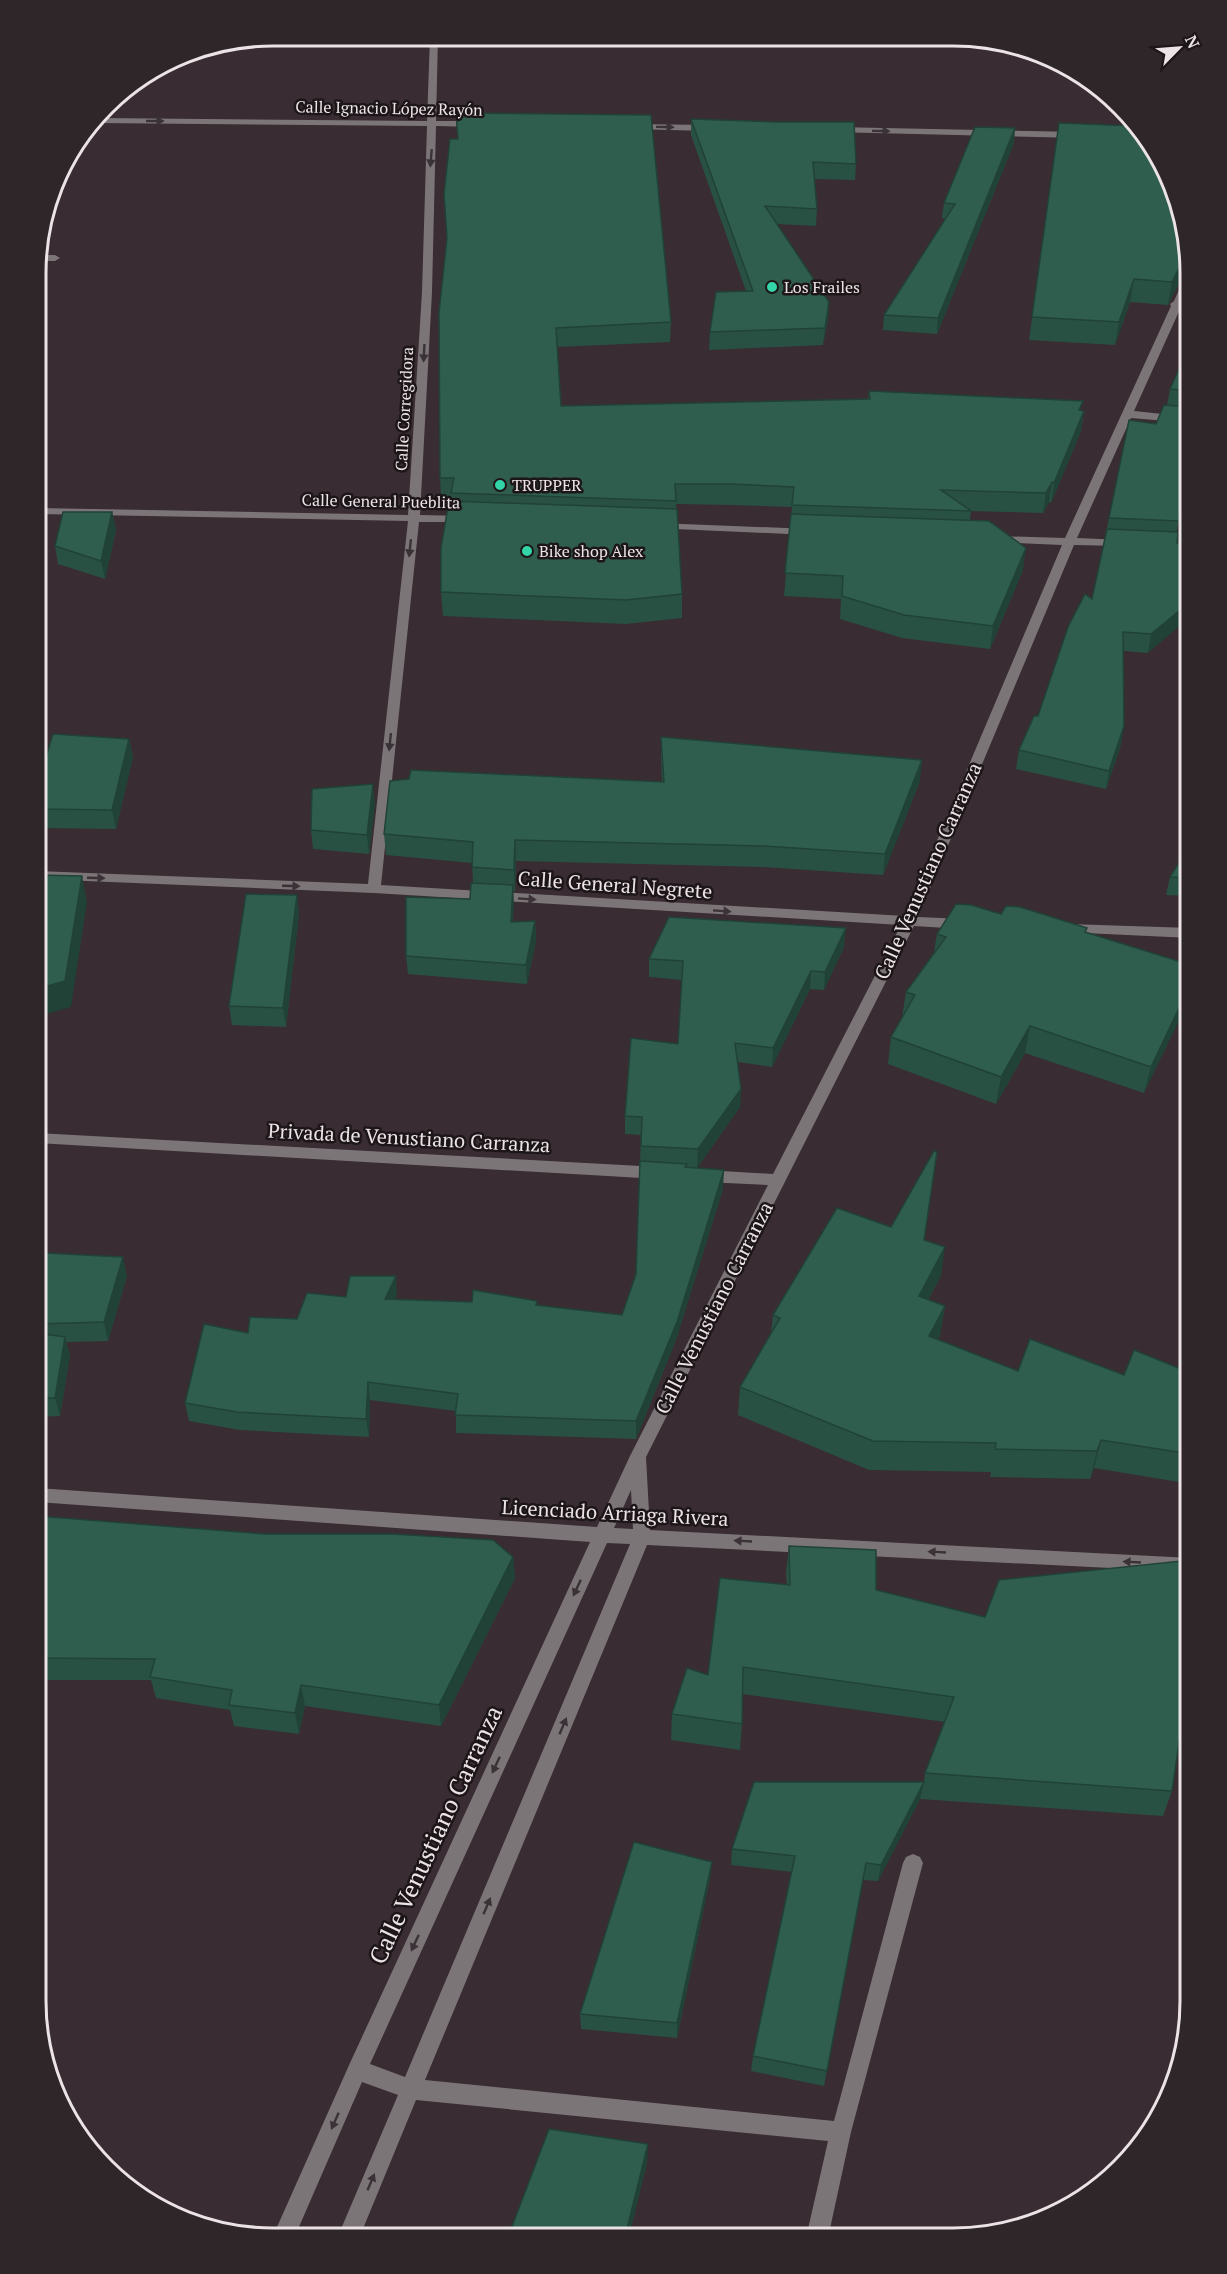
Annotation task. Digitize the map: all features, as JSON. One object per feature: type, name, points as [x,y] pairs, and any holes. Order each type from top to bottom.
[{"type":"street","name":"Calle Corregidora","points":[[374,889],[414,517],[427,292],[434,46]]},
{"type":"street","name":"Calle Ignacio López Rayón","points":[[106,121],[480,124]]},
{"type":"street","points":[[622,127],[716,128]]},
{"type":"street","points":[[823,130],[1093,136]]},
{"type":"street","points":[[47,258],[55,258]]},
{"type":"street","name":"Calle Venustiano Carranza","points":[[288,2228],[357,2070],[638,1456],[909,922],[1070,542],[1180,295]]},
{"type":"street","points":[[1175,304],[1180,304]]},
{"type":"street","points":[[1128,414],[1180,419]]},
{"type":"street","name":"Calle General Pueblita","points":[[46,510],[473,519]]},
{"type":"street","points":[[640,526],[819,532]]},
{"type":"street","points":[[986,539],[1136,544]]},
{"type":"street","name":"Calle General Negrete","points":[[46,875],[374,889],[979,925]]},
{"type":"street","points":[[1050,928],[1180,933]]},
{"type":"street","name":"Privada de Venustiano Carranza","points":[[46,1139],[779,1180]]},
{"type":"street","name":"Calle Venustiano Carranza","points":[[352,2228],[642,1536],[638,1456]]},
{"type":"street","name":"Licenciado Arriaga Rivera","points":[[46,1496],[601,1535],[1180,1564]]},
{"type":"street","points":[[819,2228],[842,2132],[913,1863]]},
{"type":"street","points":[[357,2070],[410,2089],[842,2132]]},
{"type":"building","points":[[456,113],[651,115],[671,322],[556,328],[561,406],[870,399],[869,391],[1083,401],[1079,410],[1084,411],[1054,483],[1052,482],[1046,493],[941,490],[971,511],[792,505],[794,487],[732,484],[675,484],[676,501],[451,493],[454,478],[440,478],[439,313],[447,238],[444,194],[450,139],[458,139]]},
{"type":"building","points":[[691,119],[854,122],[856,164],[813,162],[817,209],[765,206],[829,302],[825,328],[710,332],[716,292],[753,291]]},
{"type":"building","points":[[1059,123],[1125,126],[1150,160],[1163,187],[1173,215],[1179,244],[1180,266],[1172,282],[1134,279],[1119,322],[1032,317]]},
{"type":"building","points":[[975,127],[1015,128],[938,318],[884,315],[955,204],[944,203]]},
{"type":"building","points":[[1180,367],[1180,390],[1170,389]]},
{"type":"building","points":[[1164,405],[1180,406],[1179,521],[1109,518],[1129,420],[1156,424]]},
{"type":"building","points":[[449,501],[677,509],[682,594],[626,600],[441,592],[441,548]]},
{"type":"building","points":[[63,512],[112,512],[101,561],[55,546]]},
{"type":"building","points":[[791,514],[989,521],[1026,548],[993,626],[904,615],[842,596],[843,576],[785,573]]},
{"type":"building","points":[[1107,529],[1178,532],[1180,610],[1151,634],[1123,632],[1124,726],[1109,771],[1019,750],[1034,716],[1038,716],[1068,627],[1085,594],[1092,599]]},
{"type":"building","points":[[53,734],[129,739],[112,810],[46,809],[46,757]]},
{"type":"building","points":[[661,737],[922,760],[885,854],[764,846],[515,840],[514,870],[472,867],[473,842],[384,834],[390,781],[409,779],[411,770],[664,782]]},
{"type":"building","points":[[373,784],[367,835],[311,830],[312,789]]},
{"type":"building","points":[[1180,861],[1180,877],[1170,877]]},
{"type":"building","points":[[46,875],[82,876],[65,981],[46,986]]},
{"type":"building","points":[[471,883],[513,885],[511,922],[535,921],[526,965],[406,956],[406,897],[470,899]]},
{"type":"building","points":[[246,894],[297,895],[283,1008],[229,1006]]},
{"type":"building","points":[[956,904],[971,905],[1001,914],[1006,906],[1020,907],[1087,928],[1085,932],[1180,962],[1180,1006],[1151,1067],[1030,1026],[1001,1077],[891,1037],[915,995],[906,992],[946,937],[937,934]]},
{"type":"building","points":[[669,917],[846,928],[825,972],[811,971],[773,1048],[735,1043],[741,1089],[698,1149],[641,1146],[642,1117],[625,1116],[631,1038],[678,1044],[683,961],[649,959]]},
{"type":"building","points":[[934,1151],[937,1152],[924,1240],[945,1247],[919,1296],[945,1306],[929,1336],[1018,1371],[1030,1339],[1124,1375],[1134,1350],[1180,1369],[1180,1452],[1101,1440],[1097,1451],[995,1449],[996,1443],[873,1441],[740,1387],[780,1318],[773,1315],[837,1208],[891,1227]]},
{"type":"building","points":[[640,1161],[687,1164],[685,1167],[724,1170],[677,1322],[636,1421],[455,1415],[458,1394],[368,1382],[366,1419],[237,1412],[185,1403],[204,1324],[248,1333],[250,1317],[297,1319],[307,1293],[346,1297],[350,1276],[396,1276],[385,1299],[472,1302],[473,1290],[537,1301],[536,1305],[622,1315],[636,1274]]},
{"type":"building","points":[[46,1253],[123,1257],[104,1322],[46,1324]]},
{"type":"building","points":[[46,1334],[65,1337],[55,1398],[46,1398]]},
{"type":"building","points":[[46,1517],[264,1534],[392,1534],[493,1540],[513,1557],[439,1705],[301,1685],[295,1713],[229,1705],[232,1690],[150,1677],[155,1659],[46,1658]]},
{"type":"building","points":[[789,1546],[876,1550],[876,1590],[985,1617],[999,1580],[1180,1561],[1180,1735],[1172,1791],[925,1773],[954,1697],[743,1667],[742,1724],[672,1714],[687,1668],[708,1675],[720,1578],[790,1585]]},
{"type":"building","points":[[754,1782],[924,1782],[881,1865],[866,1863],[827,2071],[753,2056],[795,1856],[732,1849]]},
{"type":"building","points":[[634,1842],[712,1862],[677,2023],[580,2014]]},
{"type":"building","points":[[549,2129],[648,2144],[627,2228],[511,2228]]},
{"type":"place","name":"Los Frailes","points":[[772,287]]},
{"type":"place","name":"TRUPPER","points":[[500,485]]},
{"type":"place","name":"Bike shop Alex","points":[[527,551]]}]
